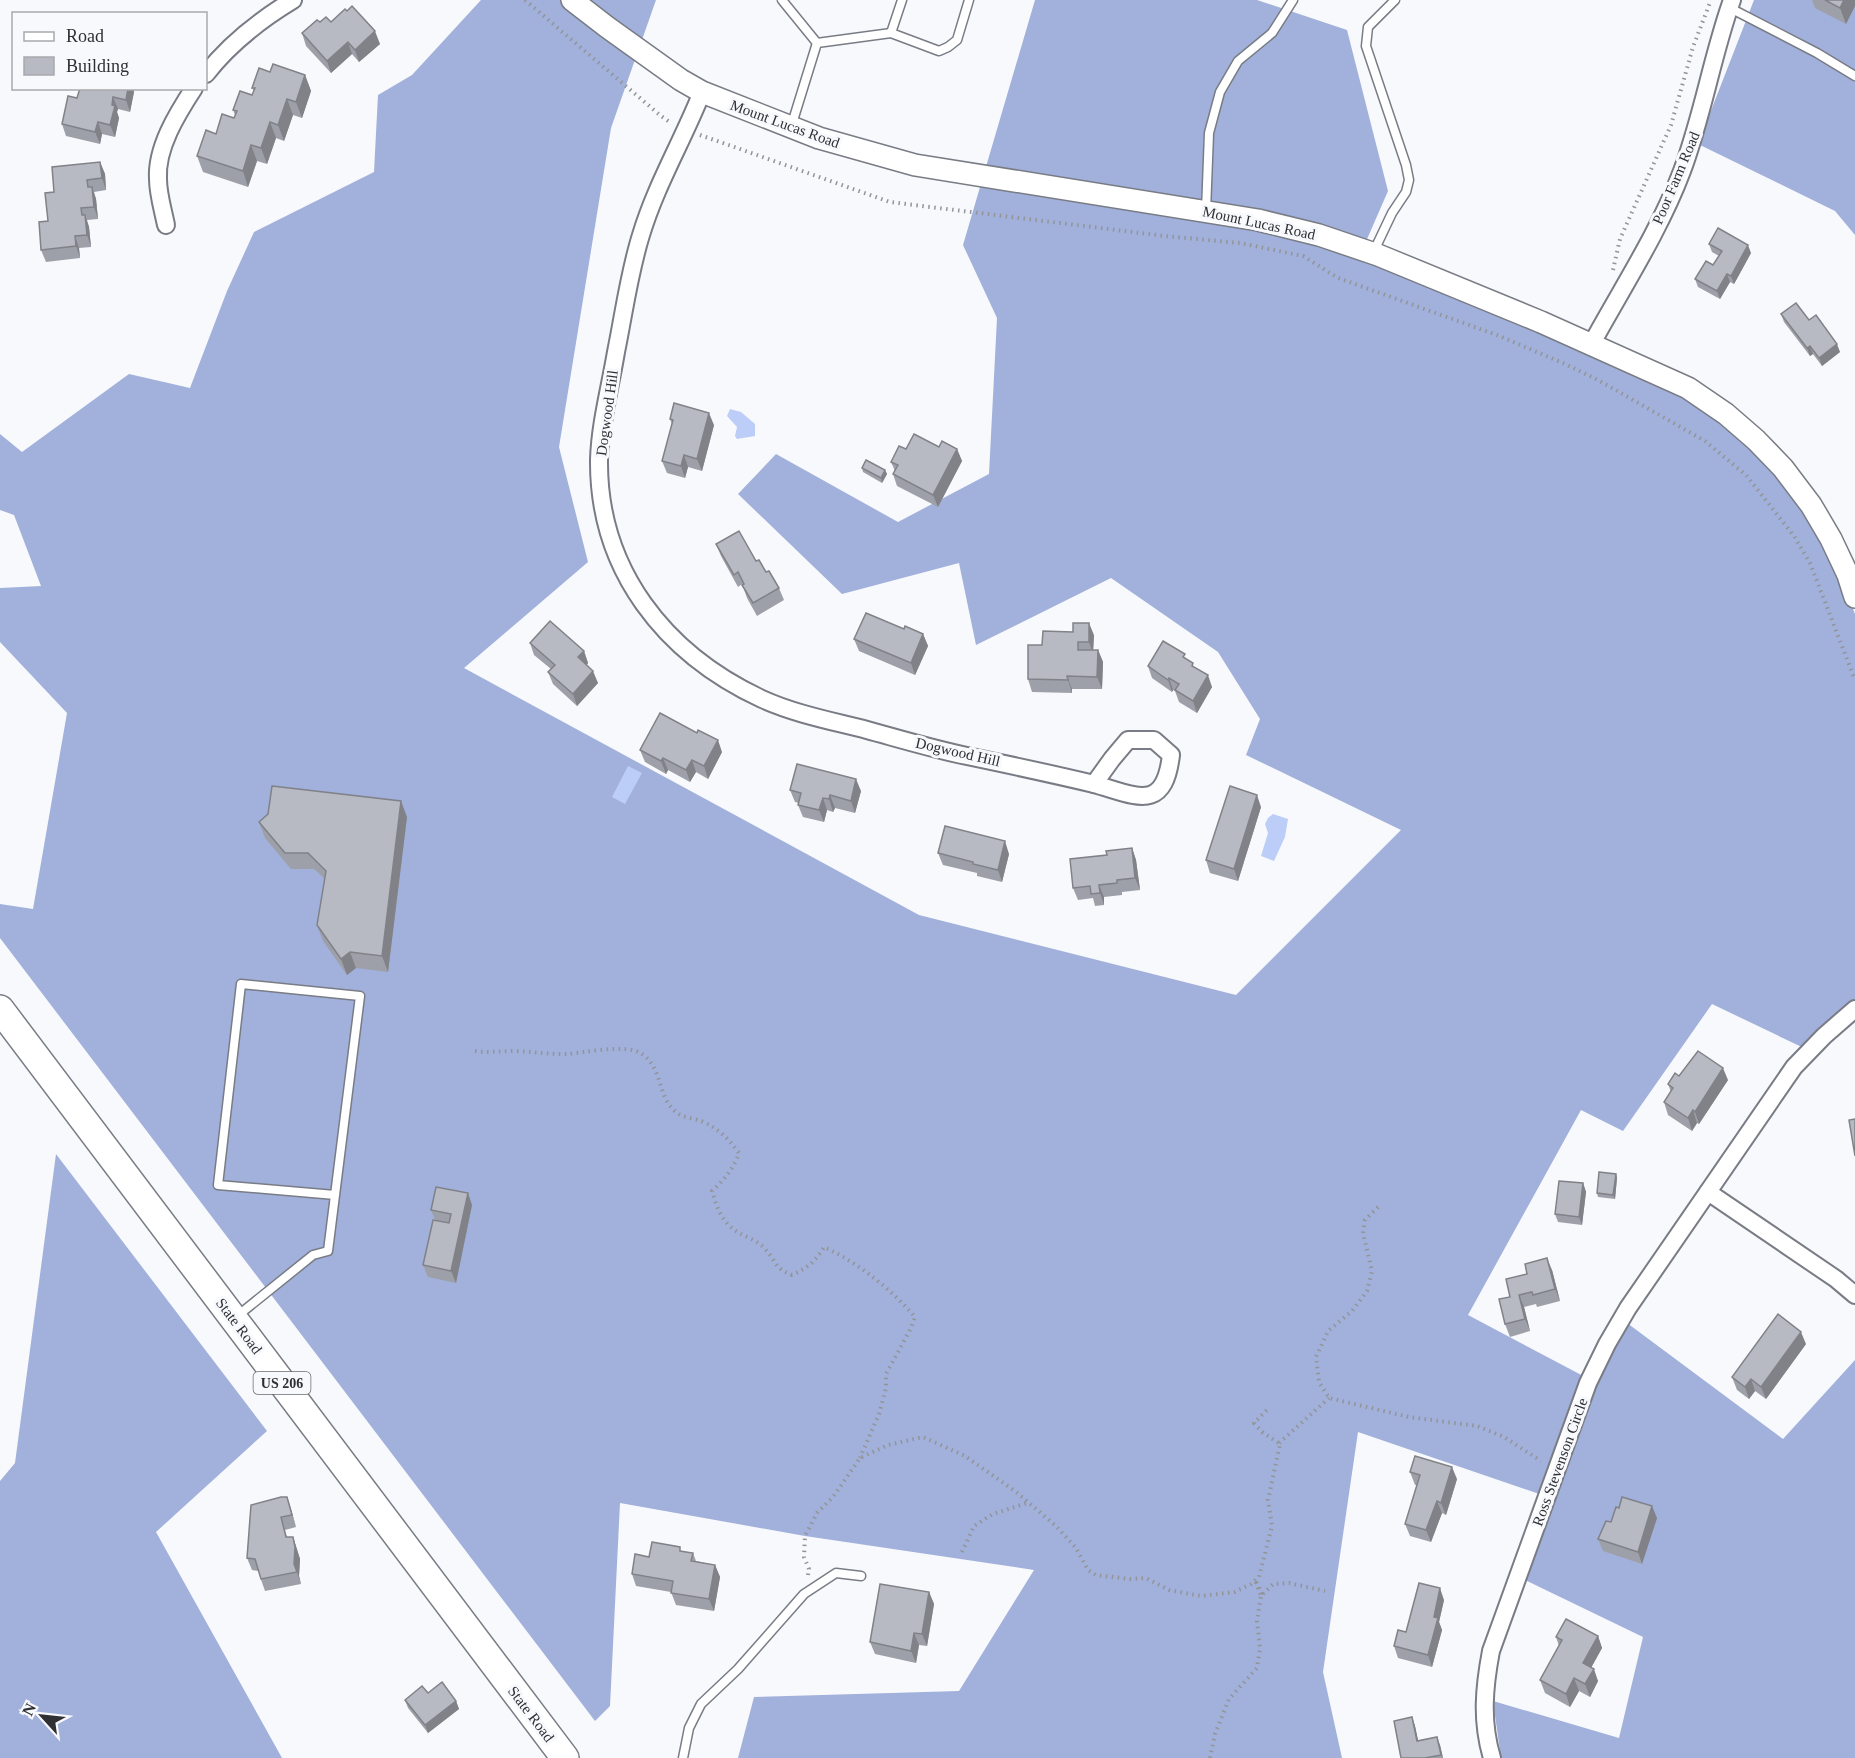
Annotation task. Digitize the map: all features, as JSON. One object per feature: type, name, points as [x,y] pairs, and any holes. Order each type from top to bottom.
[{"type":"highway","name":"State Road","points":[[0,1009],[564,1758]]},
{"type":"street","points":[[207,73],[240,37],[268,15],[293,0]]},
{"type":"street","name":"Mount Lucas Road","points":[[572,0],[681,80],[702,92],[791,128],[915,165],[1258,220],[1319,235],[1541,322],[1688,388],[1726,414],[1783,468],[1811,505],[1832,539],[1855,597]]},
{"type":"street","name":"Poor Farm Road","points":[[1591,345],[1661,217],[1681,173],[1697,128],[1731,4]]},
{"type":"street","points":[[166,225],[158,178],[163,149],[173,122],[193,90]]},
{"type":"street","name":"Dogwood Hill","points":[[702,92],[640,235],[603,426],[599,459],[601,494],[607,528],[618,560],[634,591],[673,639],[701,663],[731,683],[799,712],[966,756],[1003,762],[1145,797],[1159,791],[1168,777],[1171,755],[1154,740],[1128,740],[1094,784]]},
{"type":"street","name":"Ross Stevenson Circle","points":[[1492,1758],[1487,1741],[1484,1711],[1485,1681],[1491,1651],[1588,1383],[1628,1308],[1794,1067],[1855,1009]]},
{"type":"street","points":[[1708,1192],[1836,1278],[1855,1295]]},
{"type":"lane","points":[[782,0],[817,43]]},
{"type":"lane","points":[[891,33],[902,0]]},
{"type":"lane","points":[[817,43],[891,33],[939,51],[957,40],[969,0]]},
{"type":"lane","points":[[1206,212],[1209,132],[1220,92],[1238,61],[1272,33],[1293,0]]},
{"type":"lane","points":[[1372,254],[1392,213],[1406,192],[1409,180],[1366,46],[1368,27],[1395,0]]},
{"type":"lane","points":[[1731,4],[1855,76]]},
{"type":"lane","points":[[791,128],[817,43]]},
{"type":"lane","points":[[234,1319],[313,1255],[328,1251],[360,996],[241,984],[218,1185],[335,1195]]},
{"type":"lane","points":[[683,1758],[689,1728],[701,1704],[738,1669],[804,1594],[836,1573],[861,1576]]},
{"type":"path","points":[[525,0],[661,116],[687,130],[890,202],[1153,235],[1240,243],[1303,256],[1338,278],[1497,335],[1598,380],[1705,441],[1746,475],[1794,536],[1810,563],[1855,680]]},
{"type":"path","points":[[1610,278],[1620,239],[1671,125],[1693,47],[1711,0]]},
{"type":"path","points":[[475,1051],[565,1054],[597,1049],[633,1050],[642,1053],[653,1064],[667,1103],[676,1112],[719,1130],[739,1152],[735,1163],[723,1181],[712,1191],[720,1214],[729,1225],[766,1250],[774,1263],[784,1272],[792,1275],[807,1268],[824,1247],[842,1256],[889,1289],[915,1317],[886,1374],[886,1388],[879,1414],[860,1458],[833,1497],[817,1513],[805,1536],[804,1557],[809,1569],[804,1594]]},
{"type":"path","points":[[1378,1207],[1365,1220],[1363,1233],[1372,1271],[1367,1291],[1352,1311],[1328,1331],[1317,1357],[1319,1382],[1329,1398],[1409,1417],[1477,1426],[1504,1437],[1541,1461]]},
{"type":"path","points":[[860,1458],[888,1445],[924,1437],[965,1456],[1028,1503],[1068,1538],[1088,1569],[1103,1577],[1146,1578],[1169,1590],[1201,1596],[1236,1592],[1259,1577],[1272,1526],[1268,1500],[1280,1444],[1329,1398]]},
{"type":"path","points":[[1267,1410],[1254,1423],[1262,1432],[1280,1444]]},
{"type":"path","points":[[962,1552],[974,1526],[993,1514],[1028,1503]]},
{"type":"path","points":[[1210,1758],[1215,1734],[1229,1699],[1257,1668],[1260,1648],[1257,1621],[1262,1595],[1256,1580]]},
{"type":"path","points":[[1262,1595],[1273,1584],[1289,1583],[1325,1591]]},
{"type":"shaded area","points":[[481,0],[656,0],[611,128],[559,447],[588,562],[464,668],[919,915],[1236,995],[1401,830],[1246,755],[1260,719],[1218,652],[1111,578],[976,645],[959,563],[842,594],[738,494],[776,454],[898,522],[989,474],[997,318],[963,245],[1035,0],[1257,0],[1347,30],[1388,191],[1361,253],[1726,418],[1818,517],[1855,614],[1855,1021],[1808,1050],[1712,1004],[1623,1131],[1581,1110],[1468,1315],[1587,1378],[1623,1320],[1783,1439],[1855,1360],[1855,1758],[1501,1758],[1493,1701],[1619,1738],[1643,1637],[1523,1579],[1551,1498],[1358,1432],[1323,1672],[1342,1758],[738,1758],[754,1697],[959,1691],[1034,1570],[805,1536],[620,1503],[610,1706],[595,1721],[0,938],[0,904],[33,909],[67,713],[0,642],[0,588],[41,586],[14,515],[0,510],[0,434],[22,452],[129,374],[190,388],[227,291],[254,232],[374,172],[378,95],[412,75]]},
{"type":"shaded area","points":[[1754,0],[1855,0],[1855,235],[1835,211],[1698,144]]},
{"type":"shaded area","points":[[730,409],[741,412],[755,424],[755,436],[737,439],[735,436],[737,427],[727,416]]},
{"type":"shaded area","points":[[628,766],[642,773],[625,804],[612,797]]},
{"type":"shaded area","points":[[1273,814],[1288,819],[1285,837],[1274,861],[1261,856],[1268,833],[1265,824]]},
{"type":"shaded area","points":[[56,1154],[267,1431],[156,1532],[282,1758],[0,1758],[0,1481],[15,1463]]},
{"type":"building","points":[[1825,0],[1844,0],[1840,8]]},
{"type":"building","points":[[352,6],[375,31],[355,50],[348,42],[327,61],[302,33],[317,20],[320,22],[326,17],[331,22],[345,9],[347,11]]},
{"type":"building","points":[[273,64],[305,75],[296,102],[287,99],[278,125],[270,122],[261,148],[251,145],[243,171],[197,156],[206,130],[216,134],[222,114],[234,118],[237,111],[233,110],[240,91],[252,95],[259,68],[270,72]]},
{"type":"building","points":[[79,90],[128,90],[126,100],[113,97],[112,105],[115,106],[110,125],[98,122],[95,132],[62,124],[68,96],[77,98]]},
{"type":"building","points":[[100,162],[102,178],[87,180],[88,187],[92,187],[94,207],[81,208],[82,215],[85,215],[87,235],[75,236],[76,246],[41,250],[39,222],[48,221],[45,193],[54,192],[52,167]]},
{"type":"building","points":[[1718,228],[1748,245],[1731,276],[1727,274],[1717,291],[1695,279],[1706,261],[1713,265],[1722,251],[1709,244]]},
{"type":"building","points":[[1796,303],[1809,320],[1816,315],[1837,344],[1819,358],[1810,346],[1807,348],[1781,314]]},
{"type":"building","points":[[674,403],[709,413],[697,459],[684,455],[681,466],[662,461],[673,420],[670,419]]},
{"type":"building","points":[[914,434],[939,447],[942,441],[957,449],[933,495],[893,474],[898,465],[891,462],[899,446],[906,449]]},
{"type":"building","points":[[866,460],[885,470],[881,478],[862,468]]},
{"type":"building","points":[[739,531],[756,561],[759,560],[766,572],[769,571],[779,588],[753,603],[742,585],[744,584],[738,572],[734,575],[716,544]]},
{"type":"building","points":[[866,613],[904,629],[905,626],[923,634],[911,663],[854,639]]},
{"type":"building","points":[[550,621],[584,651],[578,657],[593,671],[573,694],[548,672],[555,665],[530,643]]},
{"type":"building","points":[[1073,623],[1089,623],[1089,642],[1078,642],[1078,650],[1098,650],[1097,677],[1067,676],[1068,680],[1028,679],[1028,645],[1042,645],[1043,631],[1073,632]]},
{"type":"building","points":[[1163,641],[1185,654],[1183,657],[1193,663],[1192,666],[1208,675],[1193,701],[1175,690],[1179,684],[1169,678],[1168,680],[1148,666]]},
{"type":"building","points":[[660,713],[697,733],[698,730],[718,740],[704,766],[692,760],[686,770],[663,758],[661,761],[640,750]]},
{"type":"building","points":[[797,764],[856,779],[851,801],[830,795],[829,799],[823,798],[819,810],[798,805],[801,793],[790,790]]},
{"type":"building","points":[[272,786],[401,801],[382,956],[350,952],[341,959],[317,925],[326,871],[308,853],[285,853],[259,822],[268,814]]},
{"type":"building","points":[[1230,786],[1257,795],[1234,869],[1206,860]]},
{"type":"building","points":[[945,826],[1005,841],[998,870],[938,853]]},
{"type":"building","points":[[1132,848],[1135,878],[1099,885],[1100,893],[1091,894],[1090,886],[1073,888],[1070,859],[1107,855],[1106,851]]},
{"type":"building","points":[[1698,1051],[1723,1068],[1695,1112],[1693,1110],[1688,1118],[1664,1102],[1673,1088],[1668,1084],[1675,1073],[1679,1076]]},
{"type":"building","points":[[1855,1119],[1855,1156],[1849,1120]]},
{"type":"building","points":[[1599,1172],[1616,1174],[1613,1195],[1597,1193]]},
{"type":"building","points":[[1559,1181],[1583,1183],[1579,1217],[1555,1214]]},
{"type":"building","points":[[436,1187],[468,1193],[451,1271],[423,1265],[433,1220],[449,1223],[451,1214],[431,1210]]},
{"type":"building","points":[[1547,1258],[1555,1289],[1533,1295],[1532,1292],[1519,1295],[1525,1319],[1505,1324],[1499,1299],[1510,1297],[1506,1279],[1527,1274],[1525,1264]]},
{"type":"building","points":[[1778,1314],[1801,1332],[1761,1387],[1751,1379],[1745,1387],[1732,1377]]},
{"type":"building","points":[[1415,1456],[1452,1467],[1441,1503],[1437,1501],[1426,1530],[1405,1524],[1420,1475],[1410,1472]]},
{"type":"building","points":[[287,1497],[292,1515],[281,1517],[286,1537],[293,1537],[294,1564],[297,1572],[261,1579],[255,1559],[247,1558],[251,1505]]},
{"type":"building","points":[[1622,1497],[1652,1506],[1638,1552],[1598,1539],[1606,1521],[1611,1522],[1616,1507],[1619,1508]]},
{"type":"building","points":[[652,1542],[680,1547],[680,1551],[693,1553],[691,1561],[715,1565],[709,1599],[671,1593],[673,1581],[632,1574],[635,1554],[649,1557]]},
{"type":"building","points":[[1419,1583],[1440,1588],[1434,1617],[1438,1618],[1428,1655],[1394,1646],[1398,1630],[1406,1632]]},
{"type":"building","points":[[880,1584],[929,1592],[922,1634],[914,1633],[911,1651],[870,1642]]},
{"type":"building","points":[[1566,1619],[1598,1636],[1583,1663],[1594,1669],[1585,1684],[1574,1678],[1566,1694],[1540,1680],[1562,1640],[1556,1637]]},
{"type":"building","points":[[442,1682],[456,1701],[425,1725],[405,1700],[422,1686],[428,1693]]},
{"type":"building","points":[[1412,1717],[1417,1741],[1437,1737],[1441,1755],[1401,1758],[1394,1721]]}]
